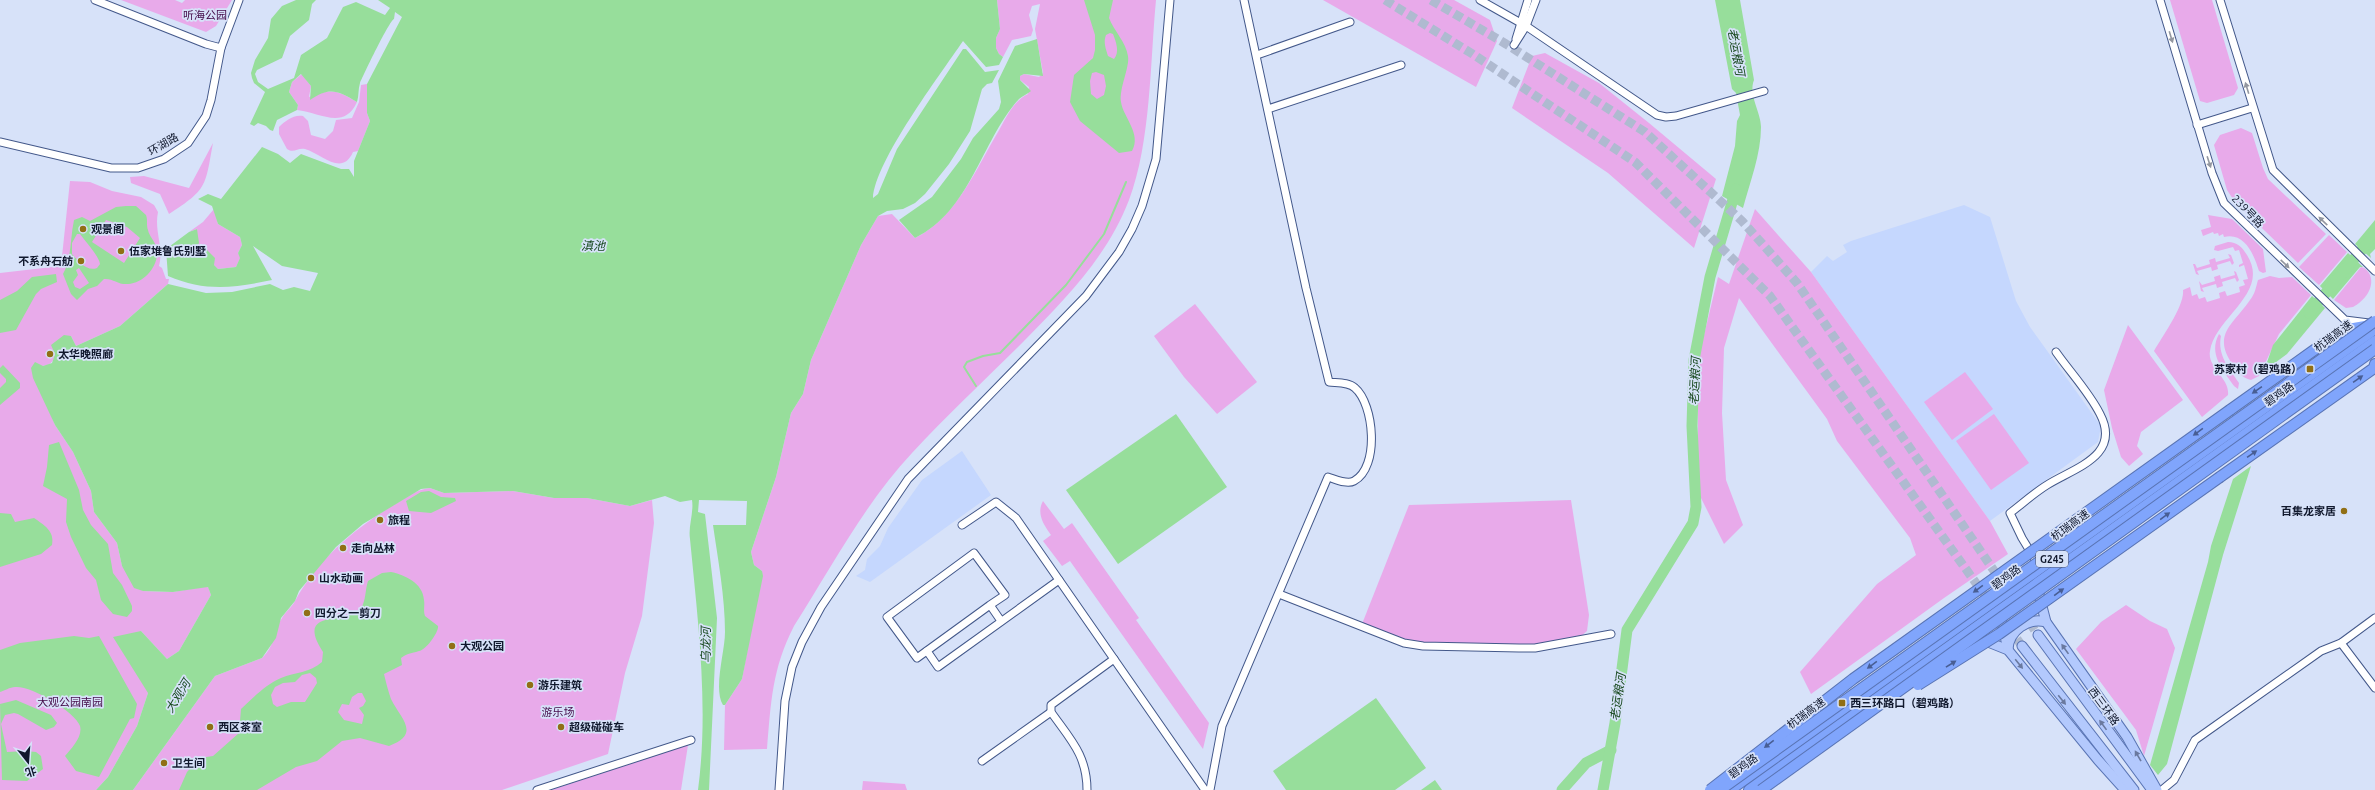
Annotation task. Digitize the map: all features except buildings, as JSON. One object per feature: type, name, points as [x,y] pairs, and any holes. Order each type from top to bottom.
[{"type":"highway","points":[[1710,790],[1853,679],[2324,343],[2348,328],[2375,323]]},
{"type":"highway","name":"杭瑞高速","points":[[1720,790],[2375,323]]},
{"type":"highway","name":"碧鸡路","points":[[1730,790],[2375,329]]},
{"type":"highway","name":"碧鸡路","points":[[1749,790],[2375,341]]},
{"type":"highway","points":[[1761,790],[2375,349]]},
{"type":"highway","points":[[1835,737],[1999,634],[2374,368],[2375,364]]},
{"type":"main road","points":[[2041,580],[2039,595],[2046,622]]},
{"type":"main road","points":[[2125,790],[2098,760],[2008,650],[2003,636],[1999,597],[2036,613],[2046,622],[2127,737],[2157,790]]},
{"type":"main road","points":[[2008,650],[2010,636],[2015,631],[2032,620],[2046,622]]},
{"type":"main road","name":"西三环路","points":[[2038,635],[2152,790]]},
{"type":"main road","points":[[1961,638],[1992,642],[2008,650]]},
{"type":"main road","points":[[2022,646],[2134,790]]},
{"type":"street","points":[[95,0],[206,44],[221,48]]},
{"type":"street","name":"环湖路","points":[[0,142],[111,168],[138,168],[164,159],[188,143],[206,116],[212,100],[221,48],[239,0]]},
{"type":"street","points":[[779,790],[785,702],[792,667],[802,642],[822,608],[908,479],[1086,296],[1115,258],[1132,229],[1142,206],[1156,159],[1170,0]]},
{"type":"street","points":[[1210,790],[1222,726],[1328,478],[1349,482],[1356,480],[1369,460],[1372,449],[1369,418],[1360,393],[1354,386],[1329,382],[1306,288],[1244,0]]},
{"type":"street","points":[[1480,0],[1523,24],[1657,115],[1666,117],[1676,116],[1764,91]]},
{"type":"street","points":[[1523,24],[1528,0]]},
{"type":"street","points":[[1523,24],[1536,0]]},
{"type":"street","name":"239号路","points":[[2160,0],[2197,125],[2224,203],[2345,320],[2375,323]]},
{"type":"street","points":[[2220,0],[2252,108],[2273,170],[2375,271]]},
{"type":"street","points":[[1257,55],[1350,22]]},
{"type":"street","points":[[1268,109],[1401,66]]},
{"type":"street","points":[[2197,125],[2252,108]]},
{"type":"street","points":[[2041,568],[2022,538],[2010,513],[2048,485],[2065,477],[2100,453],[2106,437],[2105,427],[2100,414],[2056,352]]},
{"type":"street","points":[[962,525],[996,502],[1016,518],[1205,790]]},
{"type":"street","points":[[974,553],[1005,595],[990,606],[917,658],[887,617],[974,553]]},
{"type":"street","points":[[927,652],[938,667],[1059,580]]},
{"type":"street","points":[[1279,594],[1404,643],[1423,646],[1535,648],[1611,634]]},
{"type":"street","points":[[990,606],[1001,622]]},
{"type":"street","points":[[2162,790],[2174,780],[2195,740],[2321,652],[2341,643],[2375,618]]},
{"type":"street","points":[[2341,643],[2375,688]]},
{"type":"street","points":[[982,761],[1051,712],[1053,702],[1114,658]]},
{"type":"street","points":[[1051,712],[1081,754],[1087,773],[1087,790]]},
{"type":"street","points":[[537,790],[691,740]]},
{"type":"shaded area","points":[[1964,205],[1990,217],[2016,301],[2030,327],[2101,426],[2098,442],[1990,521],[1811,272],[1827,256],[1833,261],[1847,252],[1843,245],[1851,241]]},
{"type":"shaded area","points":[[962,451],[991,495],[870,582],[856,576],[865,570],[867,559],[880,546],[888,528],[922,480]]},
{"type":"green space","name":"听海公园","points":[[121,0],[175,0],[182,3],[185,0],[232,0],[216,26],[206,32]]},
{"type":"green space","points":[[997,0],[1156,0],[1146,128],[1142,153],[1129,200],[1120,221],[1109,240],[1084,276],[1070,293],[912,453],[895,472],[864,514],[794,626],[787,642],[781,657],[774,686],[767,749],[724,750],[725,705],[742,679],[762,571],[754,565],[751,552],[776,477],[791,413],[803,394],[811,360],[861,245],[878,216],[892,214],[915,238],[942,218],[964,191],[973,177],[1010,110],[1018,101],[1028,94],[1029,87],[1020,80],[1020,76],[1024,74],[1039,77],[1043,73],[1035,29],[1040,4],[1032,6],[1029,15],[1033,30],[1031,36],[1012,40],[1003,57],[999,54],[996,48],[996,38],[1000,29]]},
{"type":"green space","points":[[1323,0],[1454,0],[1490,20],[1497,41],[1476,87]]},
{"type":"green space","points":[[2170,0],[2212,0],[2238,88],[2234,95],[2207,103],[2200,101]]},
{"type":"green space","points":[[1545,53],[1599,83],[1716,179],[1694,248],[1608,173],[1512,108],[1532,56]]},
{"type":"green space","points":[[302,74],[311,86],[309,97],[328,92],[338,93],[357,102],[352,111],[345,116],[330,118],[297,110],[298,105],[289,92],[292,82]]},
{"type":"green space","points":[[367,84],[367,113],[370,121],[358,151],[353,152],[343,163],[337,163],[331,162],[305,149],[292,151],[287,149],[279,134],[279,127],[284,122],[296,116],[303,116],[308,121],[311,135],[325,139],[333,131],[336,120],[352,118],[359,102],[361,85]]},
{"type":"green space","points":[[2241,128],[2252,133],[2268,179],[2326,234],[2298,263],[2235,202],[2227,190],[2214,145],[2220,135]]},
{"type":"green space","points":[[213,143],[206,178],[203,185],[198,192],[182,206],[169,214],[160,194],[131,183],[130,177],[144,176],[189,188]]},
{"type":"green space","name":"大观公园南园","points":[[70,181],[90,182],[112,191],[141,197],[154,205],[158,212],[157,226],[160,252],[159,266],[162,268],[166,279],[169,279],[168,284],[120,326],[76,346],[71,336],[53,348],[55,355],[52,361],[47,365],[40,366],[47,405],[55,425],[73,452],[91,491],[94,512],[117,543],[122,566],[143,591],[173,592],[208,586],[211,595],[179,651],[167,659],[141,631],[148,693],[137,726],[108,777],[96,790],[0,790],[0,273],[61,266]]},
{"type":"green space","points":[[214,209],[218,224],[240,237],[242,245],[238,253],[241,257],[236,267],[218,269],[196,248],[197,229],[189,232],[203,222]]},
{"type":"green space","points":[[1755,209],[1811,272],[1990,521],[2008,554],[1944,598],[1811,694],[1800,672],[1877,584],[1916,555],[1910,538],[1837,441],[1827,419],[1739,298],[1724,348],[1722,413],[1726,480],[1743,525],[1724,544],[1698,492],[1698,360],[1718,277],[1729,284]]},
{"type":"green space","points":[[2208,215],[2232,219],[2263,249],[2266,272],[2263,273],[2259,271],[2248,246],[2238,238],[2231,236],[2224,237],[2223,234],[2219,236],[2218,233],[2214,234],[2213,232],[2203,236],[2201,230],[2211,227]]},
{"type":"green space","points":[[2329,235],[2347,252],[2319,285],[2299,267]]},
{"type":"green space","points":[[2228,242],[2239,246],[2247,255],[2253,269],[2252,281],[2247,293],[2221,327],[2214,339],[2210,351],[2212,363],[2226,383],[2228,395],[2202,417],[2154,351],[2177,312],[2183,296],[2183,290],[2190,287],[2192,296],[2197,294],[2199,299],[2205,297],[2207,302],[2220,298],[2219,293],[2225,291],[2227,296],[2240,292],[2239,287],[2245,285],[2243,280],[2248,279],[2244,265],[2239,267],[2239,265],[2243,263],[2239,250],[2235,251],[2233,247],[2218,251],[2214,250],[2215,246]]},
{"type":"green space","points":[[2228,254],[2231,255],[2234,263],[2232,265],[2230,261],[2217,265],[2218,269],[2212,271],[2211,267],[2197,271],[2199,275],[2196,274],[2193,264],[2195,264],[2197,268],[2210,264],[2209,260],[2215,258],[2216,262],[2230,258]]},
{"type":"green space","points":[[2361,267],[2370,275],[2370,289],[2365,298],[2353,307],[2346,308],[2334,300]]},
{"type":"green space","points":[[2234,271],[2236,272],[2239,280],[2237,282],[2235,278],[2222,282],[2223,286],[2217,288],[2216,284],[2202,288],[2204,292],[2201,291],[2199,281],[2202,285],[2215,281],[2214,277],[2220,275],[2221,279],[2235,275]]},
{"type":"green space","points":[[2270,276],[2279,278],[2292,277],[2311,295],[2279,334],[2259,376],[2251,380],[2243,376],[2233,365],[2224,345],[2224,337],[2232,323],[2252,298],[2258,280]]},
{"type":"green space","points":[[1195,304],[1257,382],[1217,414],[1184,377],[1154,336]]},
{"type":"green space","points":[[2128,325],[2183,400],[2141,432],[2137,446],[2143,454],[2129,466],[2121,457],[2112,428],[2104,390]]},
{"type":"green space","points":[[2219,334],[2221,336],[2220,343],[2222,355],[2239,383],[2238,389],[2225,374],[2218,362],[2215,348]]},
{"type":"green space","points":[[1965,372],[1993,409],[1952,440],[1924,402]]},
{"type":"green space","points":[[1994,414],[2029,463],[1991,490],[1956,441]]},
{"type":"green space","name":"大观公园","points":[[430,488],[444,493],[513,491],[554,498],[587,498],[630,506],[652,500],[654,523],[642,616],[625,673],[608,754],[502,790],[133,790],[215,676],[262,658],[267,653],[283,616],[294,603],[315,571],[339,545],[382,512],[417,492]]},
{"type":"green space","points":[[1571,500],[1589,615],[1587,631],[1578,639],[1530,645],[1423,644],[1397,639],[1362,624],[1409,505]]},
{"type":"green space","points":[[1043,501],[1064,529],[1072,523],[1139,618],[1136,620],[1209,723],[1203,749],[1070,561],[1062,566],[1043,541],[1051,535],[1041,515],[1040,510]]},
{"type":"green space","points":[[2126,605],[2150,621],[2167,629],[2175,648],[2144,756],[2136,730],[2076,649],[2101,622]]},
{"type":"green space","points":[[688,745],[681,790],[551,790]]},
{"type":"green space","points":[[863,781],[905,784],[907,790],[862,790]]},
{"type":"water","name":"滇池","points":[[296,0],[316,0],[312,4],[309,20],[290,36],[282,58],[257,70],[255,74],[258,82],[268,89],[294,78],[301,55],[327,38],[343,7],[356,2],[385,15],[390,8],[378,0],[997,0],[1000,29],[996,38],[996,48],[999,54],[1003,57],[999,65],[986,67],[963,41],[910,118],[896,141],[876,182],[873,198],[878,194],[897,149],[963,49],[966,49],[985,72],[999,70],[992,83],[987,84],[982,89],[970,131],[949,164],[925,194],[915,203],[903,209],[887,211],[878,216],[861,245],[811,360],[803,394],[791,413],[776,477],[751,552],[754,565],[762,571],[763,576],[742,679],[725,705],[723,705],[720,698],[719,690],[720,670],[725,640],[724,605],[713,525],[746,525],[747,501],[699,500],[698,512],[705,514],[717,618],[709,790],[698,790],[703,727],[699,633],[690,534],[692,500],[680,502],[665,496],[630,506],[587,498],[554,498],[513,491],[444,493],[430,488],[421,489],[363,524],[336,547],[299,591],[295,601],[281,618],[276,638],[262,658],[215,676],[133,790],[96,790],[108,777],[137,726],[148,693],[113,637],[141,631],[167,659],[179,651],[211,595],[208,587],[173,592],[143,591],[134,588],[122,566],[117,543],[94,512],[91,491],[73,452],[55,425],[33,378],[31,368],[35,362],[43,366],[52,363],[55,354],[51,345],[64,335],[71,336],[76,346],[120,326],[168,284],[206,293],[232,292],[270,284],[283,290],[294,287],[310,291],[318,273],[282,266],[253,246],[272,280],[245,285],[220,287],[195,284],[168,276],[166,249],[189,232],[197,229],[199,243],[196,248],[207,250],[215,258],[214,265],[218,269],[236,267],[240,258],[238,253],[242,245],[240,237],[218,224],[212,206],[198,199],[208,194],[221,199],[262,147],[278,154],[290,163],[301,154],[341,169],[349,169],[354,177],[354,161],[370,121],[367,113],[367,84],[402,17],[395,12],[394,19],[382,38],[360,83],[357,102],[344,95],[333,92],[323,93],[310,100],[311,86],[301,74],[292,82],[289,92],[298,105],[297,110],[277,120],[273,131],[258,123],[254,126],[250,124],[265,92],[254,83],[251,73],[255,60],[268,38],[271,19],[282,6]]},
{"type":"water","points":[[1084,0],[1113,0],[1109,18],[1125,46],[1128,56],[1121,102],[1122,108],[1135,138],[1132,151],[1119,153],[1080,121],[1070,102],[1074,75],[1093,58],[1095,50],[1095,35]],"holes":[[[1110,33],[1113,34],[1117,47],[1117,53],[1114,59],[1108,56],[1105,46],[1106,35]],[[1096,72],[1104,75],[1106,86],[1104,95],[1097,99],[1091,94],[1090,81],[1092,73]]]},
{"type":"water","points":[[1715,0],[1740,0],[1754,80],[1753,92],[1761,127],[1761,137],[1757,158],[1743,208],[1722,196],[1735,146],[1737,121],[1740,115],[1736,93],[1732,89]]},
{"type":"water","points":[[1037,39],[1043,76],[1024,74],[1020,76],[1020,80],[1031,91],[1019,99],[1006,116],[974,174],[950,211],[934,226],[915,238],[899,220],[932,197],[961,159],[973,138],[999,109],[1001,102],[998,81],[1015,46]]},
{"type":"water","points":[[136,206],[146,215],[147,226],[157,253],[154,266],[146,276],[134,283],[124,284],[104,279],[97,286],[88,289],[77,300],[71,294],[63,274],[68,261],[74,220],[82,217],[90,221],[116,207]],"holes":[[[106,220],[127,227],[140,238],[124,263],[92,242]],[[77,234],[80,234],[95,253],[100,264],[97,268],[93,269],[86,267],[77,260],[72,254],[72,243]],[[79,268],[89,283],[80,289],[75,287],[73,282],[78,275],[76,270]]]},
{"type":"water","points":[[2375,220],[2375,249],[2370,254],[2371,258],[2355,244]]},
{"type":"water","points":[[2348,253],[2363,267],[2360,267],[2333,299],[2320,286]]},
{"type":"water","points":[[56,274],[57,282],[41,289],[36,294],[16,330],[0,333],[0,300],[17,291],[32,277]]},
{"type":"water","points":[[2312,296],[2325,308],[2287,354],[2264,371],[2273,345]]},
{"type":"water","points":[[3,365],[20,383],[20,388],[0,405],[0,388],[6,382],[6,379],[0,373],[0,368]]},
{"type":"water","points":[[1176,414],[1227,487],[1118,564],[1066,490]]},
{"type":"water","points":[[59,442],[79,490],[83,510],[91,525],[108,544],[113,573],[122,585],[132,606],[132,611],[127,617],[113,614],[101,600],[96,580],[86,568],[71,537],[66,522],[67,499],[43,486],[47,467],[49,445]]},
{"type":"water","points":[[2251,466],[2223,555],[2167,764],[2158,775],[2150,765],[2208,562],[2211,546],[2233,479]]},
{"type":"water","points":[[429,491],[441,497],[455,498],[456,501],[431,513],[409,511],[406,501],[421,492]]},
{"type":"water","points":[[0,513],[11,514],[15,522],[34,518],[45,526],[50,532],[52,536],[52,545],[41,554],[0,567]]},
{"type":"water","points":[[382,573],[396,573],[417,584],[423,594],[425,616],[438,626],[434,636],[425,648],[401,658],[402,665],[384,674],[391,699],[406,725],[407,731],[404,736],[399,741],[389,746],[360,738],[342,741],[317,761],[296,767],[257,790],[179,790],[187,772],[200,758],[213,756],[239,733],[241,709],[255,696],[275,681],[317,666],[322,662],[323,652],[316,638],[315,629],[319,623],[354,613],[361,608],[364,602],[368,581]],"holes":[[[310,673],[316,678],[317,683],[305,702],[291,702],[277,707],[273,704],[271,695],[275,687],[283,683],[295,682],[302,675]],[[358,693],[362,693],[366,701],[363,706],[359,708],[364,715],[362,724],[344,720],[338,712],[342,704],[349,705],[352,697]]]},
{"type":"water","points":[[74,636],[89,638],[99,636],[137,704],[134,718],[130,719],[99,777],[76,771],[65,756],[76,742],[80,734],[80,726],[70,713],[51,700],[22,687],[15,687],[0,692],[0,650],[20,643]]},
{"type":"water","points":[[1376,698],[1426,768],[1395,790],[1286,790],[1273,771]]},
{"type":"water","points":[[16,700],[51,715],[57,723],[54,727],[46,730],[18,714],[14,713],[5,715],[1,724],[7,752],[36,752],[41,756],[43,769],[27,781],[2,780],[0,704]]},
{"type":"water","points":[[1435,780],[1442,790],[1421,790]]},
{"type":"waterway","points":[[976,386],[964,367],[967,362],[983,356],[1000,353],[1066,285],[1104,234],[1126,182]]},
{"type":"waterway","name":"老运粮河","points":[[1603,790],[1615,723],[1627,630],[1693,523],[1696,507],[1692,426],[1694,360],[1710,277],[1736,189]]},
{"type":"waterway","points":[[2309,313],[2375,234]]},
{"type":"waterway","name":"老运粮河","points":[[1562,790],[1586,763],[1611,750]]},
{"type":"tunnel","points":[[1385,0],[1471,53],[1635,162],[1770,296],[2001,618]]},
{"type":"tunnel","points":[[1431,0],[1506,44],[1645,132],[1742,221],[1797,283],[2038,635]]},
{"type":"tunnel","points":[[2009,628],[2022,646]]},
{"type":"place","name":"观景阁","points":[[83,229]]},
{"type":"place","name":"伍家堆鲁氏别墅","points":[[121,251]]},
{"type":"place","name":"不系舟石舫","points":[[81,261]]},
{"type":"place","name":"太华晚照廊","points":[[50,354]]},
{"type":"place","name":"苏家村（碧鸡路）","points":[[2310,369]]},
{"type":"place","name":"百集龙家居","points":[[2344,511]]},
{"type":"place","name":"旅程","points":[[380,520]]},
{"type":"place","name":"走向丛林","points":[[343,548]]},
{"type":"place","name":"山水动画","points":[[311,578]]},
{"type":"place","name":"四分之一剪刀","points":[[307,613]]},
{"type":"place","name":"大观公园","points":[[452,646]]},
{"type":"place","name":"游乐建筑","points":[[530,685]]},
{"type":"place","name":"西三环路口（碧鸡路）","points":[[1842,703]]},
{"type":"place","name":"西区茶室","points":[[210,727]]},
{"type":"place","name":"超级碰碰车","points":[[561,727]]},
{"type":"place","name":"卫生间","points":[[164,763]]},
{"type":"water label","name":"乌龙河","points":[[706,645]]},
{"type":"water label","name":"大观河","points":[[178,696]]},
{"type":"park label","name":"游乐场","points":[[558,712]]}]
